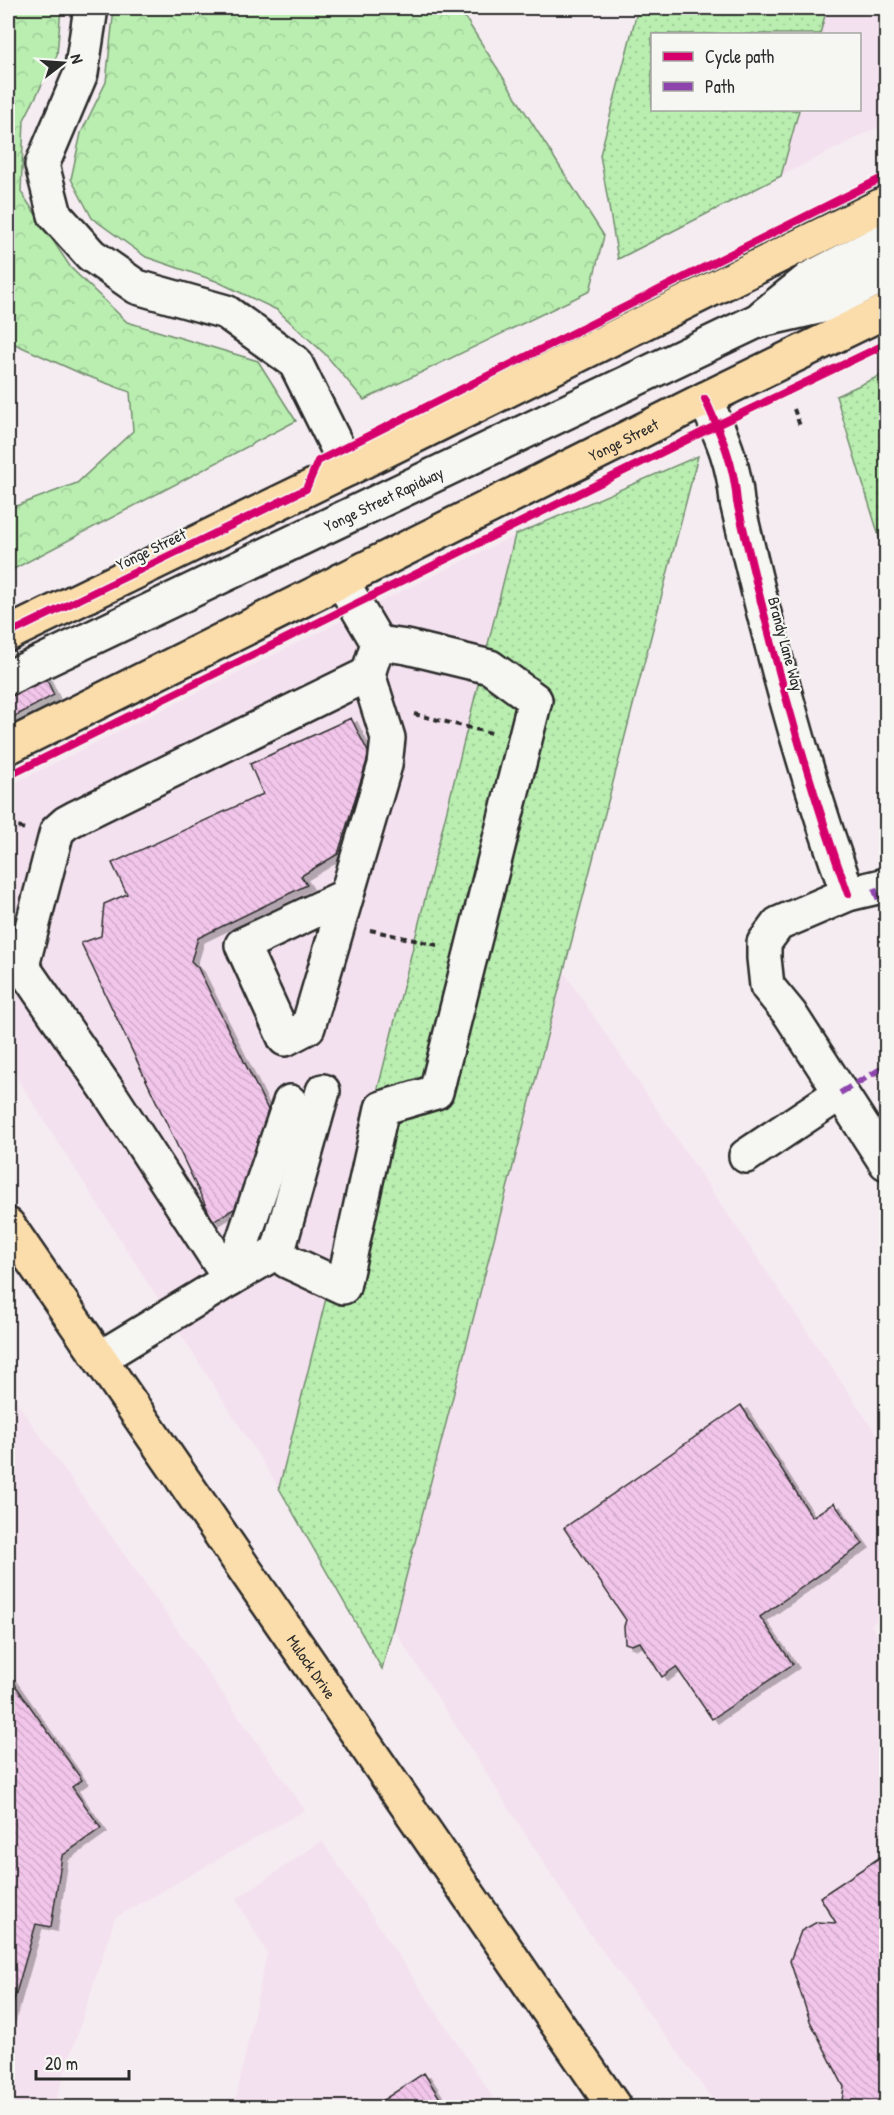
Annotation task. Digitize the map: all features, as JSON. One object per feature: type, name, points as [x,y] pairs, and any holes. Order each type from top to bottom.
[{"type":"main road","name":"Yonge Street","points":[[8,634],[886,203]]},
{"type":"main road","name":"Yonge Street","points":[[8,747],[886,311]]},
{"type":"main road","name":"Mulock Drive","points":[[8,1225],[615,2108]]},
{"type":"street","points":[[91,8],[81,73],[42,165],[55,215],[91,255],[138,286],[226,312],[295,362],[348,469]]},
{"type":"street","name":"Yonge Street Rapidway","points":[[757,321],[808,279],[886,239]]},
{"type":"street","name":"Yonge Street Rapidway","points":[[8,678],[757,321],[823,306],[886,274]]},
{"type":"street","name":"Brandy Lane Way","points":[[705,399],[728,450],[735,482],[736,502],[769,637],[828,839],[848,894]]},
{"type":"street","points":[[341,580],[378,643],[369,674],[388,738],[385,765],[342,910]]},
{"type":"street","points":[[278,1251],[287,1261],[343,1287],[381,1108],[436,1092],[535,700],[490,668],[407,647],[378,643]]},
{"type":"street","points":[[230,1279],[108,1091],[22,966],[57,831],[66,823],[369,674]]},
{"type":"street","points":[[886,885],[848,894],[778,924],[764,943],[767,986],[790,1014],[886,1163]]},
{"type":"street","points":[[100,1358],[278,1251],[323,1091]]},
{"type":"street","points":[[746,1156],[840,1093]]},
{"type":"street","points":[[230,1279],[290,1102]]},
{"type":"path","points":[[794,409],[800,426]]},
{"type":"path","points":[[378,705],[524,742]]},
{"type":"path","points":[[342,910],[471,953]]},
{"type":"shaded area","points":[[827,8],[886,8],[886,123],[781,176],[799,111],[861,111],[861,33],[820,33]]},
{"type":"shaded area","points":[[515,535],[279,1488],[8,1064],[8,786]]},
{"type":"shaded area","points":[[564,972],[886,1448],[886,1613],[871,1625],[886,1649],[886,2107],[718,2107],[585,1927],[393,1628]]},
{"type":"shaded area","points":[[8,1390],[305,1810],[115,1918],[54,2107],[8,2107]]},
{"type":"shaded area","points":[[322,1841],[493,2097],[476,2108],[234,2108],[267,1953],[236,1899]]},
{"type":"green space","points":[[8,8],[61,8],[57,55],[24,120],[21,192],[71,268],[127,322],[258,361],[296,421],[8,572],[8,509],[77,483],[133,431],[130,392],[82,374],[8,341]]},
{"type":"green space","points":[[114,8],[459,8],[604,236],[590,291],[364,400],[325,354],[277,310],[216,281],[146,257],[92,218],[71,179],[81,133],[106,82]]},
{"type":"green space","points":[[638,8],[827,8],[820,33],[651,33],[651,111],[799,111],[781,176],[618,259],[600,155]]},
{"type":"green space","points":[[886,373],[886,559],[836,396]]},
{"type":"green space","points":[[698,456],[382,1669],[279,1488],[515,535]]},
{"type":"building","points":[[45,676],[54,695],[8,720],[8,695]]},
{"type":"building","points":[[351,718],[369,754],[338,854],[301,876],[307,885],[198,938],[191,961],[198,968],[272,1118],[241,1205],[213,1221],[81,943],[101,936],[104,904],[127,894],[112,863],[263,794],[250,764]]},
{"type":"building","points":[[741,1405],[812,1517],[834,1503],[863,1544],[760,1617],[793,1664],[712,1719],[676,1667],[662,1677],[640,1642],[631,1645],[625,1643],[626,1620],[564,1528]]},
{"type":"building","points":[[8,1675],[82,1780],[72,1787],[101,1828],[62,1856],[51,1927],[36,1924],[8,2021]]},
{"type":"building","points":[[885,1854],[886,2108],[841,2108],[844,2087],[810,2021],[790,1961],[801,1931],[817,1922],[836,1923],[820,1897]]},
{"type":"building","points":[[424,2073],[446,2108],[371,2108]]},
{"type":"marked path","points":[[874,888],[886,917]]},
{"type":"marked path","points":[[840,1093],[886,1066]]},
{"type":"cycle path","points":[[8,634],[306,489],[318,461],[886,176]]},
{"type":"cycle path","points":[[8,776],[717,425],[886,344]]},
{"type":"cycle path","points":[[705,399],[730,461],[737,502],[787,700],[831,846],[848,894]]}]
